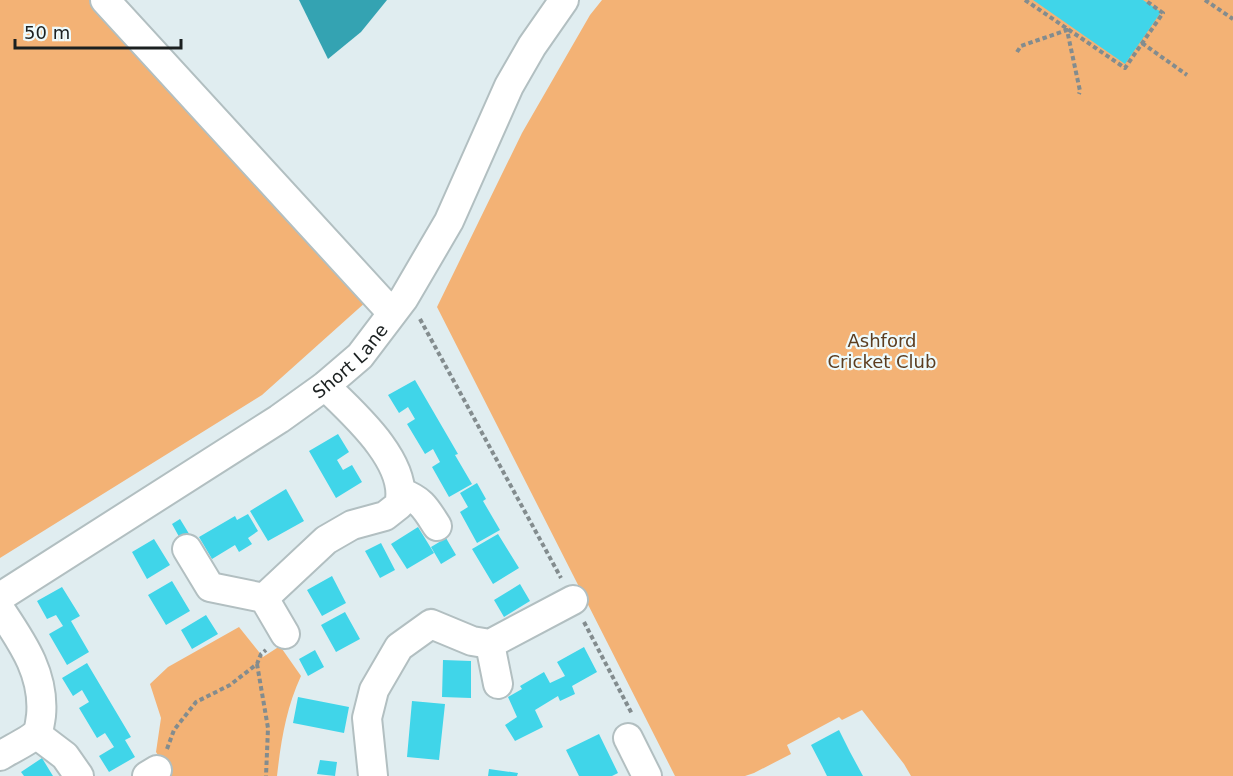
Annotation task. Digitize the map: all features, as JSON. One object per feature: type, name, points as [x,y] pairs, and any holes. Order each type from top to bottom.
[{"type":"street","points":[[105,0],[398,306]]},
{"type":"street","name":"Short Lane","points":[[0,597],[279,419],[325,386],[360,356],[398,306],[449,221],[508,86],[564,0]]},
{"type":"street","points":[[264,598],[326,540],[352,525],[385,516],[399,506],[402,493],[398,478],[379,442],[325,386]]},
{"type":"street","points":[[402,493],[415,498],[425,507],[437,526]]},
{"type":"street","points":[[187,549],[210,587],[264,598],[285,634]]},
{"type":"street","points":[[373,776],[367,718],[374,690],[399,647],[431,624],[472,642],[490,644],[573,600]]},
{"type":"street","points":[[0,609],[26,649],[38,676],[42,708],[36,734],[0,756]]},
{"type":"street","points":[[490,644],[498,684]]},
{"type":"street","points":[[633,731],[647,776]]},
{"type":"street","points":[[36,734],[65,756],[79,776]]},
{"type":"path","points":[[1025,0],[1125,69],[1163,13],[1145,0]]},
{"type":"path","points":[[1205,0],[1233,19]]},
{"type":"path","points":[[1017,51],[1021,46],[1067,30]]},
{"type":"path","points":[[1067,30],[1079,94]]},
{"type":"path","points":[[1142,43],[1187,75]]},
{"type":"path","points":[[398,306],[417,314],[573,600],[633,731]]},
{"type":"path","points":[[266,776],[268,728],[258,664],[261,654],[285,634]]},
{"type":"path","points":[[152,773],[174,730],[196,702],[230,685],[258,664]]},
{"type":"green space","points":[[0,0],[92,0],[367,301],[262,395],[0,558]]},
{"type":"green space","name":"Ashford Cricket Club","points":[[602,0],[1233,0],[1233,776],[911,776],[862,710],[842,720],[839,717],[787,745],[791,754],[754,773],[745,776],[675,776],[437,307],[522,133],[590,15]]},
{"type":"green space","points":[[239,627],[263,657],[280,646],[301,676],[291,700],[285,725],[277,776],[171,776],[156,752],[161,718],[150,684],[168,667]]},
{"type":"water","points":[[299,0],[387,0],[361,32],[328,59]]},
{"type":"building","points":[[1033,0],[1143,0],[1161,12],[1125,64]]},
{"type":"building","points":[[415,380],[458,454],[455,455],[472,484],[449,497],[432,467],[440,462],[433,449],[425,454],[407,424],[415,419],[408,407],[399,413],[388,395]]},
{"type":"building","points":[[338,434],[349,452],[337,460],[343,470],[352,465],[362,482],[336,498],[309,451]]},
{"type":"building","points":[[477,483],[486,499],[483,501],[500,530],[477,543],[460,512],[468,507],[460,493]]},
{"type":"building","points":[[286,489],[304,521],[268,541],[250,511]]},
{"type":"building","points":[[248,514],[258,531],[248,538],[252,544],[239,552],[235,545],[212,559],[199,537],[235,516],[237,520]]},
{"type":"building","points":[[180,519],[191,537],[182,542],[172,524]]},
{"type":"building","points":[[418,527],[434,553],[407,569],[391,544]]},
{"type":"building","points":[[498,534],[519,568],[493,584],[472,549]]},
{"type":"building","points":[[446,538],[456,555],[441,564],[431,547]]},
{"type":"building","points":[[154,539],[170,565],[147,579],[132,552]]},
{"type":"building","points":[[381,543],[395,570],[380,578],[365,551]]},
{"type":"building","points":[[332,576],[346,603],[322,616],[307,590]]},
{"type":"building","points":[[172,581],[190,611],[166,625],[148,595]]},
{"type":"building","points":[[520,584],[530,601],[504,617],[494,600]]},
{"type":"building","points":[[62,587],[80,616],[71,621],[89,652],[67,665],[49,634],[63,626],[56,615],[47,619],[37,601]]},
{"type":"building","points":[[345,612],[360,639],[336,652],[321,625]]},
{"type":"building","points":[[206,615],[218,634],[192,649],[181,630]]},
{"type":"building","points":[[584,647],[597,672],[572,686],[575,694],[560,701],[558,696],[535,710],[543,727],[515,741],[505,725],[517,717],[508,697],[522,689],[520,686],[544,672],[550,683],[565,676],[557,662]]},
{"type":"building","points":[[315,650],[324,667],[308,676],[299,659]]},
{"type":"building","points":[[443,660],[471,661],[471,698],[442,697]]},
{"type":"building","points":[[87,663],[131,737],[125,740],[135,757],[109,772],[99,756],[114,747],[105,733],[97,738],[79,708],[89,702],[82,690],[73,696],[62,678]]},
{"type":"building","points":[[298,697],[349,707],[344,733],[293,723]]},
{"type":"building","points":[[412,701],[445,704],[439,760],[407,757]]},
{"type":"building","points":[[839,730],[863,776],[827,776],[811,745]]},
{"type":"building","points":[[599,734],[618,773],[612,776],[579,776],[566,750]]},
{"type":"building","points":[[42,758],[53,776],[24,776],[21,772]]},
{"type":"building","points":[[320,760],[337,762],[335,776],[317,774]]},
{"type":"building","points":[[489,769],[518,773],[517,776],[488,776]]}]
